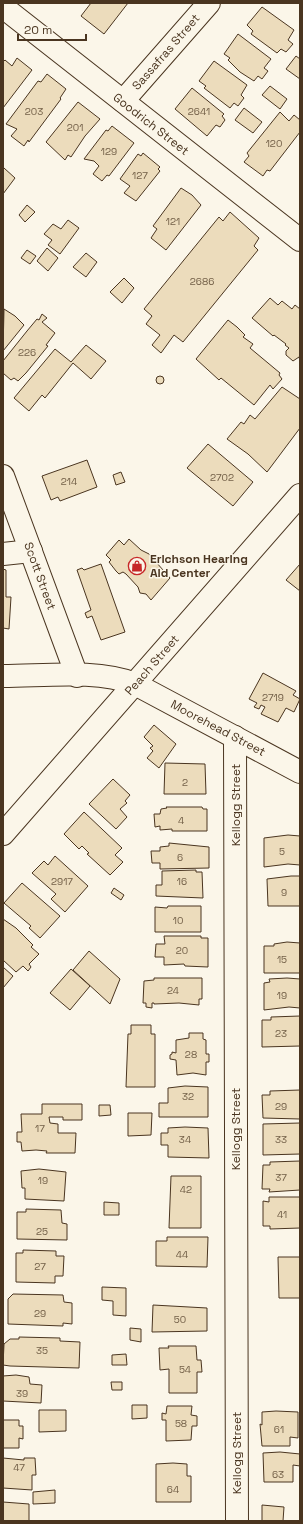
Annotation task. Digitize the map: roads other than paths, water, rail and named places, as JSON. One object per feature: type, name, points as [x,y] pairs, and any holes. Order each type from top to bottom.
[{"type":"street","name":"Sassafras Street","points":[[123,101],[209,3]]},
{"type":"street","name":"Goodrich Street","points":[[3,7],[300,240]]},
{"type":"street","name":"Scott Street","points":[[3,476],[77,676]]},
{"type":"street","name":"Peach Street","points":[[3,834],[300,495]]},
{"type":"street","points":[[3,554],[31,552]]},
{"type":"street","name":"Moorehead Street","points":[[3,676],[111,676],[135,684],[300,772]]},
{"type":"street","name":"Kellogg Street","points":[[235,737],[237,1521]]},
{"type":"place","name":"Erichson Hearing Aid Center","points":[[137,566]]}]
